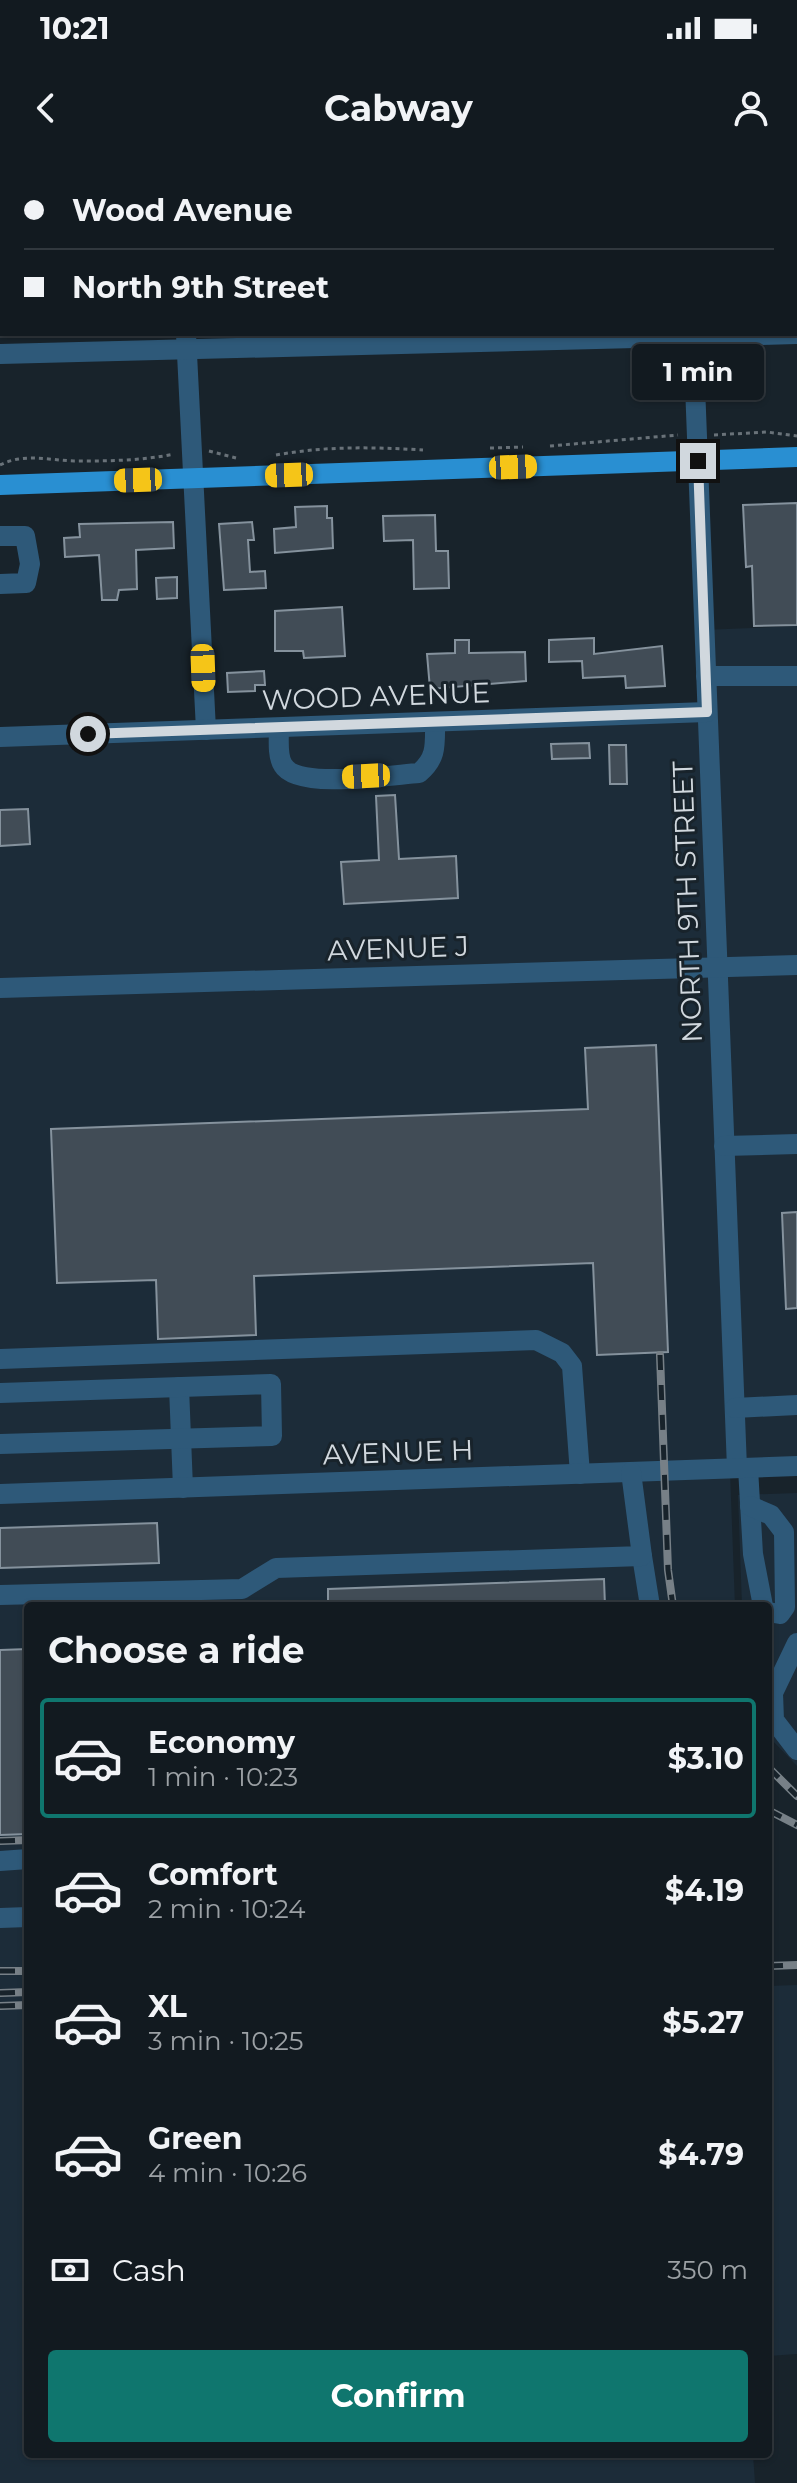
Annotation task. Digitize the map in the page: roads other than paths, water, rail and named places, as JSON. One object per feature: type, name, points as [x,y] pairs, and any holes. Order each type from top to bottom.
[{"type":"main road","points":[[0,485],[797,457]]},
{"type":"street","points":[[0,354],[186,343],[693,336]]},
{"type":"street","name":"NORTH 9TH STREET","points":[[693,336],[735,1408],[750,1506],[753,1554],[762,1602]]},
{"type":"street","points":[[186,343],[206,730]]},
{"type":"street","points":[[0,536],[25,536],[29,540],[30,564],[26,583],[0,584]]},
{"type":"street","points":[[706,676],[797,676]]},
{"type":"street","name":"WOOD AVENUE","points":[[0,737],[707,712]]},
{"type":"street","points":[[279,728],[281,763],[292,775],[312,779],[419,773],[431,763],[436,750],[435,722]]},
{"type":"street","name":"AVENUE J","points":[[0,988],[797,965]]},
{"type":"street","points":[[724,1146],[797,1144]]},
{"type":"street","points":[[0,1359],[536,1340],[562,1353],[572,1366],[580,1474]]},
{"type":"street","points":[[0,1393],[271,1384],[272,1436],[0,1444]]},
{"type":"street","points":[[179,1387],[183,1488]]},
{"type":"street","points":[[735,1408],[797,1405]]},
{"type":"street","name":"AVENUE H","points":[[0,1494],[797,1466]]},
{"type":"street","points":[[631,1472],[649,1602]]},
{"type":"street","points":[[750,1506],[771,1515],[784,1532],[785,1607],[780,1614],[772,1613]]},
{"type":"street","points":[[0,1595],[242,1589],[276,1568],[642,1556]]},
{"type":"street","points":[[797,1643],[773,1693],[774,1720],[797,1750]]},
{"type":"street","points":[[0,1861],[24,1859]]},
{"type":"street","points":[[0,1918],[24,1917]]},
{"type":"railway","points":[[660,1355],[668,1570],[672,1602]]},
{"type":"railway","points":[[772,1771],[797,1796]]},
{"type":"railway","points":[[772,1812],[797,1825]]},
{"type":"railway","points":[[0,1841],[24,1840]]},
{"type":"railway","points":[[772,1966],[797,1965]]},
{"type":"railway","points":[[0,1971],[24,1971]]},
{"type":"railway","points":[[0,1993],[24,1992]]},
{"type":"railway","points":[[0,2006],[24,2005]]}]
